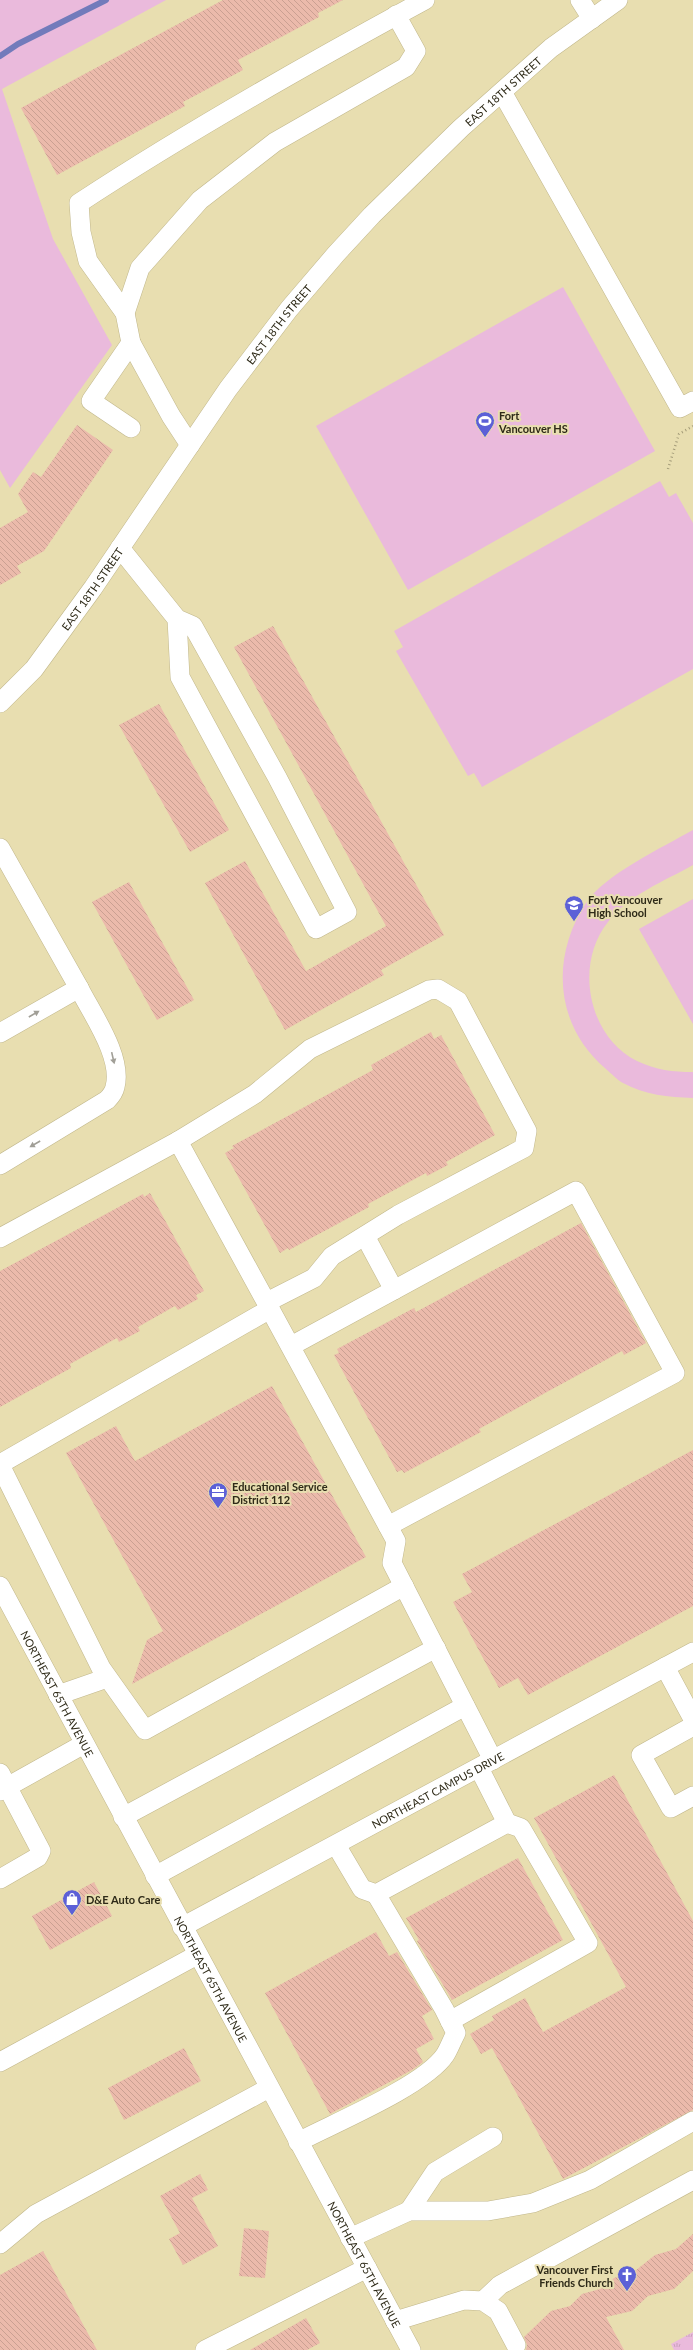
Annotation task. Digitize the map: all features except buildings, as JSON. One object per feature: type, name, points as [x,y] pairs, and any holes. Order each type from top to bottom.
[{"type":"street","points":[[190,445],[171,416],[132,343],[125,313],[88,261],[81,232],[79,203],[139,163],[424,0]]},
{"type":"street","points":[[580,0],[592,19]]},
{"type":"street","name":"EAST 18TH STREET","points":[[0,703],[34,669],[120,548],[228,389],[289,309],[336,254],[372,215],[461,128],[551,48],[618,0]]},
{"type":"street","points":[[125,313],[140,268],[200,200],[275,142],[406,67],[416,52],[396,16]]},
{"type":"street","points":[[502,92],[680,408],[693,401]]},
{"type":"street","points":[[131,428],[91,401],[132,343]]},
{"type":"street","points":[[120,548],[178,619],[193,626],[347,912],[316,929],[180,677],[178,619]]},
{"type":"street","points":[[0,1165],[107,1100],[115,1088],[113,1054],[78,988],[1,851]]},
{"type":"street","points":[[0,1033],[78,988]]},
{"type":"street","points":[[0,1238],[178,1141],[255,1094],[310,1049],[429,990],[438,989],[447,993],[458,1001],[527,1131],[524,1148],[398,1215],[332,1256],[314,1278],[0,1464],[101,1668],[144,1730],[404,1586]]},
{"type":"street","points":[[178,1141],[269,1305],[396,1541],[392,1563],[465,1706],[506,1823]]},
{"type":"street","points":[[291,1346],[576,1191],[676,1373],[388,1526]]},
{"type":"street","points":[[365,1236],[394,1290]]},
{"type":"street","name":"NORTHEAST 65TH AVENUE","points":[[0,1586],[5,1606],[58,1695],[182,1928],[411,2350]]},
{"type":"street","points":[[123,1817],[436,1648]]},
{"type":"street","name":"NORTHEAST CAMPUS DRIVE","points":[[182,1928],[693,1652]]},
{"type":"street","points":[[666,1667],[693,1719]]},
{"type":"street","points":[[58,1695],[107,1678]]},
{"type":"street","points":[[155,1876],[465,1706]]},
{"type":"street","points":[[693,1726],[641,1755],[671,1808],[693,1796]]},
{"type":"street","points":[[0,1879],[38,1857],[41,1851],[2,1784],[84,1744]]},
{"type":"street","points":[[376,1894],[506,1823],[521,1828],[588,1942],[450,2021]]},
{"type":"street","points":[[298,2142],[401,2089],[431,2070],[445,2055],[456,2033],[376,1894],[362,1889],[336,1845]]},
{"type":"street","points":[[0,2062],[197,1955]]},
{"type":"street","points":[[0,2244],[36,2214],[269,2088]]},
{"type":"street","points":[[350,2238],[409,2211],[488,2211],[533,2203],[590,2180],[693,2121]]},
{"type":"street","points":[[409,2211],[435,2172],[493,2137]]},
{"type":"street","points":[[482,2301],[500,2285],[693,2180]]},
{"type":"street","points":[[205,2350],[367,2268]]},
{"type":"street","points":[[395,2321],[464,2300],[482,2301],[498,2311],[516,2345]]},
{"type":"path","points":[[668,469],[679,434],[693,426]]},
{"type":"green space","points":[[0,0],[166,0],[2,89],[53,239],[112,345],[10,488],[0,470]]},
{"type":"green space","name":"Fort Vancouver HS","points":[[563,287],[655,451],[408,590],[316,426]]},
{"type":"green space","points":[[660,481],[669,497],[676,493],[693,523],[693,669],[482,787],[474,773],[468,776],[396,651],[403,647],[394,631]]},
{"type":"green space","points":[[693,830],[693,865],[636,896],[616,912],[597,939],[591,958],[589,978],[591,998],[597,1018],[607,1035],[620,1050],[637,1061],[651,1067],[678,1072],[693,1072],[693,1098],[648,1093],[631,1087],[617,1079],[589,1052],[576,1033],[568,1012],[563,990],[563,968],[567,946],[574,924],[586,903],[595,893],[606,882],[635,862]]},
{"type":"green space","points":[[693,899],[693,1024],[639,929]]},
{"type":"green space","points":[[693,2332],[693,2350],[674,2350],[671,2344]]},
{"type":"waterway","points":[[0,56],[18,44],[106,0]]},
{"type":"place","name":"Fort Vancouver HS","points":[[485,438]]},
{"type":"place","name":"Fort Vancouver High School","points":[[574,922]]},
{"type":"place","name":"Educational Service District 112","points":[[218,1509]]},
{"type":"place","name":"D&E Auto Care","points":[[72,1916]]},
{"type":"place","name":"Vancouver First Friends Church","points":[[627,2292]]}]
